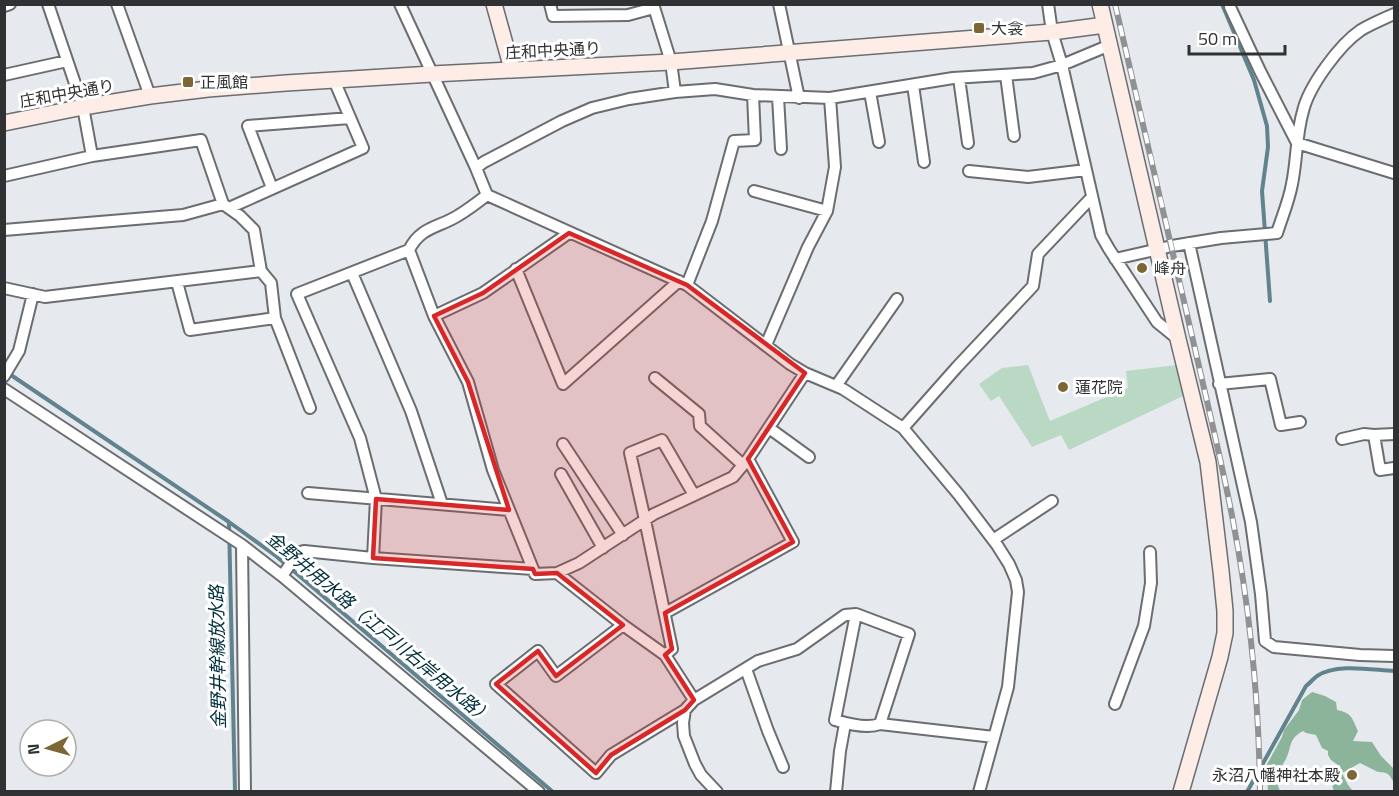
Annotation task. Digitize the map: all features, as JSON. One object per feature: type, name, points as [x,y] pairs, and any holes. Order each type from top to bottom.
[{"type":"street","points":[[4,6],[10,4]]},
{"type":"street","points":[[48,4],[83,107],[92,156]]},
{"type":"street","points":[[117,4],[150,96]]},
{"type":"street","points":[[400,4],[477,168],[487,195],[683,283],[790,364],[836,386],[903,428],[960,495],[1009,564],[1018,592],[1010,672],[979,792]]},
{"type":"street","points":[[494,4],[512,69]]},
{"type":"street","points":[[550,4],[553,16],[628,15],[653,6],[671,62],[675,92]]},
{"type":"street","points":[[779,4],[799,98]]},
{"type":"street","points":[[1048,4],[1052,32],[1062,65],[1101,235],[1157,322],[1178,339]]},
{"type":"street","points":[[1100,4],[1208,462],[1217,530],[1225,633],[1221,657],[1181,792]]},
{"type":"street","points":[[1230,6],[1297,143],[1395,172]]},
{"type":"street","points":[[1115,259],[1189,243],[1277,233],[1292,185],[1303,111],[1309,95],[1322,72],[1346,43],[1361,30],[1395,14]]},
{"type":"street","name":"庄和中央通り","points":[[4,123],[150,96],[219,88],[512,69],[671,62],[1052,32],[1105,25]]},
{"type":"street","points":[[477,168],[484,162],[552,126],[592,108],[629,99],[715,89],[778,97],[830,98],[959,78],[1033,73],[1062,65],[1110,45]]},
{"type":"street","points":[[4,75],[68,61]]},
{"type":"street","points":[[1006,75],[1014,136]]},
{"type":"street","points":[[959,78],[968,142]]},
{"type":"street","points":[[4,230],[183,215],[226,206],[363,148],[334,80]]},
{"type":"street","points":[[913,85],[924,162]]},
{"type":"street","points":[[870,92],[879,142]]},
{"type":"street","points":[[516,269],[562,384],[683,283],[712,221],[734,141],[755,140],[753,95]]},
{"type":"street","points":[[778,97],[781,149]]},
{"type":"street","points":[[766,345],[808,247],[827,211],[835,167],[830,98]]},
{"type":"street","points":[[272,188],[248,126],[351,118]]},
{"type":"street","points":[[4,176],[92,156],[201,140],[226,206],[254,230],[261,271],[271,283],[275,318],[310,408]]},
{"type":"street","points":[[969,171],[1028,177],[1086,170]]},
{"type":"street","points":[[754,191],[827,211]]},
{"type":"street","points":[[487,195],[458,216],[420,235],[410,250],[434,315],[468,382],[493,470],[535,574],[557,573],[579,563],[654,514],[733,477],[805,373]]},
{"type":"street","points":[[903,428],[1033,286],[1038,254],[1092,197]]},
{"type":"street","points":[[434,315],[483,293],[569,233]]},
{"type":"street","points":[[1189,243],[1251,522],[1265,641],[1274,647],[1395,656]]},
{"type":"street","points":[[373,558],[376,499],[360,438],[297,294],[410,250]]},
{"type":"street","points":[[4,288],[45,297],[261,271]]},
{"type":"street","points":[[352,273],[411,411],[442,504]]},
{"type":"street","points":[[177,282],[190,330],[275,318]]},
{"type":"street","points":[[4,376],[8,360],[19,351],[33,294]]},
{"type":"street","points":[[836,386],[897,299]]},
{"type":"street","points":[[655,378],[699,414],[700,426],[745,462],[793,542],[665,613]]},
{"type":"street","points":[[1220,384],[1270,379],[1281,425],[1300,422]]},
{"type":"street","points":[[4,389],[242,545],[539,792]]},
{"type":"street","points":[[768,428],[809,457]]},
{"type":"street","points":[[1342,439],[1364,434],[1395,434]]},
{"type":"street","points":[[1374,435],[1380,470],[1395,468]]},
{"type":"street","points":[[665,655],[672,649],[630,453],[662,440],[694,495]]},
{"type":"street","points":[[563,444],[623,535]]},
{"type":"street","points":[[561,474],[603,548]]},
{"type":"street","points":[[308,493],[509,510]]},
{"type":"street","points":[[993,540],[1052,501]]},
{"type":"street","points":[[242,545],[245,792]]},
{"type":"street","points":[[282,576],[298,554],[304,551],[532,569]]},
{"type":"street","points":[[1114,704],[1144,626],[1151,583],[1149,552]]},
{"type":"street","points":[[557,573],[665,655],[694,700]]},
{"type":"street","points":[[856,614],[835,720],[874,727],[879,724],[994,737]]},
{"type":"street","points":[[623,625],[556,676],[537,651],[496,684],[596,773],[611,755],[685,710],[694,700],[758,661],[797,649],[845,615],[856,614],[909,634],[879,724]]},
{"type":"street","points":[[746,669],[783,767]]},
{"type":"street","points":[[685,710],[684,736],[688,747],[701,775],[717,792]]},
{"type":"street","points":[[836,792],[845,723]]},
{"type":"highlighted area","points":[[569,233],[687,285],[805,373],[748,459],[793,542],[665,613],[672,649],[665,655],[694,700],[685,710],[611,755],[596,773],[496,684],[538,651],[556,676],[623,625],[557,573],[535,574],[533,569],[373,558],[376,499],[509,510],[468,382],[434,316],[483,293]]},
{"type":"green space","points":[[1028,365],[1050,421],[1128,388],[1126,371],[1177,365],[1183,396],[1069,450],[1061,435],[1032,447],[999,396],[991,401],[979,384],[1002,368]]},
{"type":"green space","points":[[1312,692],[1336,702],[1337,710],[1351,717],[1358,731],[1353,741],[1372,742],[1381,756],[1394,769],[1394,783],[1387,773],[1378,772],[1360,763],[1342,773],[1353,791],[1334,791],[1332,781],[1338,765],[1331,760],[1328,751],[1322,748],[1316,735],[1303,731],[1293,740],[1279,771],[1277,782],[1280,791],[1268,791],[1266,766],[1284,730],[1299,710],[1302,700]]},
{"type":"waterway","points":[[1222,4],[1254,80],[1267,126],[1268,147],[1262,191],[1270,301]]},
{"type":"waterway","name":"金野井用水路（江戸川右岸用水路）","points":[[8,373],[276,556],[553,792]]},
{"type":"waterway","name":"金野井幹線放水路","points":[[229,523],[235,792]]},
{"type":"waterway","name":"金野井用水路（江戸川右岸用水路）","points":[[1247,792],[1306,686],[1316,677],[1325,672],[1344,668],[1394,671]]},
{"type":"railway","points":[[1115,4],[1233,521],[1252,656],[1258,724],[1260,792]]},
{"type":"place","name":"大衾","points":[[979,28]]},
{"type":"place","name":"正風館","points":[[188,82]]},
{"type":"place","name":"峰舟","points":[[1142,268]]},
{"type":"place","name":"蓮花院","points":[[1063,387]]},
{"type":"place","name":"永沼八幡神社本殿","points":[[1352,775]]}]
